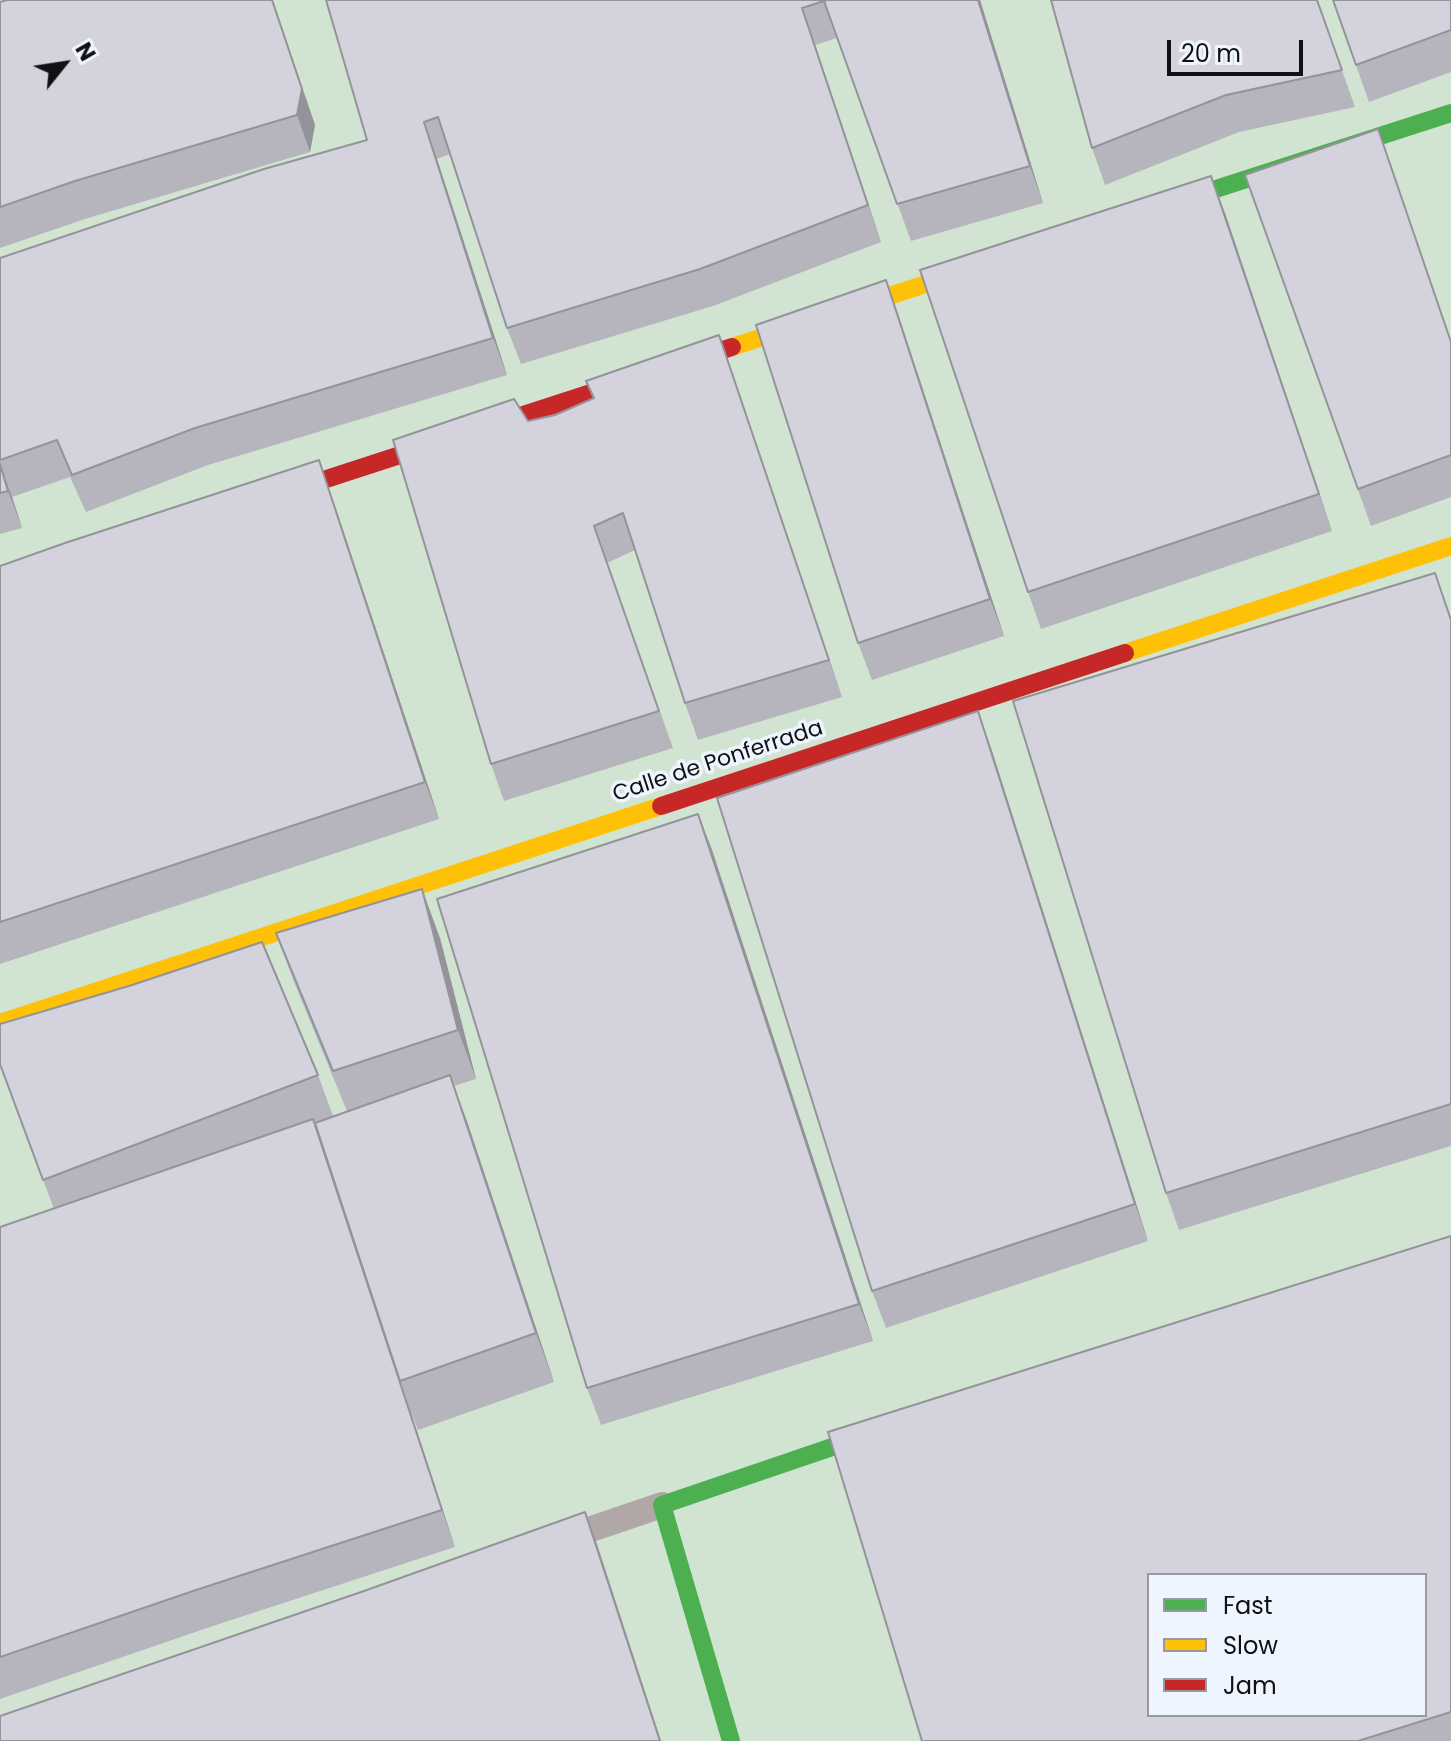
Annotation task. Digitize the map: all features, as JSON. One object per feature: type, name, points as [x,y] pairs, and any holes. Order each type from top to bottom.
[{"type":"street","points":[[1149,211],[1451,113]]},
{"type":"street","points":[[257,502],[998,260]]},
{"type":"street","name":"Calle de Ponferrada","points":[[0,1023],[1451,546]]},
{"type":"street","points":[[731,1741],[662,1505],[900,1424]]},
{"type":"lane","points":[[541,1546],[662,1505]]},
{"type":"green space","points":[[0,0],[1451,0],[1451,1741],[0,1741]]},
{"type":"building","points":[[272,0],[302,89],[297,115],[75,181],[0,207],[0,2]]},
{"type":"building","points":[[326,0],[824,0],[802,8],[868,205],[700,269],[507,328],[438,117],[424,122],[493,338],[195,428],[72,475],[57,440],[0,460],[0,258],[264,169],[367,140]]},
{"type":"building","points":[[978,0],[1030,166],[897,204],[824,1]]},
{"type":"building","points":[[1051,0],[1317,0],[1342,70],[1226,95],[1092,148]]},
{"type":"building","points":[[1333,0],[1451,0],[1451,30],[1356,65]]},
{"type":"building","points":[[1378,129],[1451,342],[1451,455],[1358,489],[1245,175]]},
{"type":"building","points":[[1211,176],[1319,494],[1028,592],[920,270]]},
{"type":"building","points":[[886,280],[990,599],[858,643],[756,325]]},
{"type":"building","points":[[719,335],[829,660],[685,703],[623,513],[594,526],[659,711],[491,764],[393,440],[514,399],[528,421],[555,415],[594,398],[586,381]]},
{"type":"building","points":[[319,460],[425,782],[0,922],[0,566]]},
{"type":"building","points":[[0,464],[8,491],[0,493]]},
{"type":"building","points":[[1435,573],[1451,620],[1451,1104],[1166,1193],[1013,701]]},
{"type":"building","points":[[978,711],[1135,1204],[872,1291],[717,798]]},
{"type":"building","points":[[698,814],[859,1304],[587,1388],[437,899]]},
{"type":"building","points":[[422,889],[458,1030],[333,1071],[276,933]]},
{"type":"building","points":[[262,942],[318,1075],[43,1180],[0,1064],[0,1024]]},
{"type":"building","points":[[450,1075],[536,1333],[400,1381],[315,1123]]},
{"type":"building","points":[[313,1119],[442,1510],[0,1657],[0,1227]]},
{"type":"building","points":[[1451,1236],[1451,1712],[1358,1741],[922,1741],[828,1432]]},
{"type":"building","points":[[585,1512],[660,1741],[0,1741],[0,1716]]},
{"type":"traffic: fast","points":[[1160,207],[1451,113]]},
{"type":"traffic: fast","points":[[731,1741],[662,1505],[888,1428]]},
{"type":"traffic: slow","points":[[732,347],[981,266]]},
{"type":"traffic: slow","points":[[1125,653],[1451,546]]},
{"type":"traffic: slow","points":[[0,1023],[661,806]]},
{"type":"traffic: jam","points":[[271,497],[732,347]]},
{"type":"traffic: jam","points":[[661,806],[1125,653]]}]
